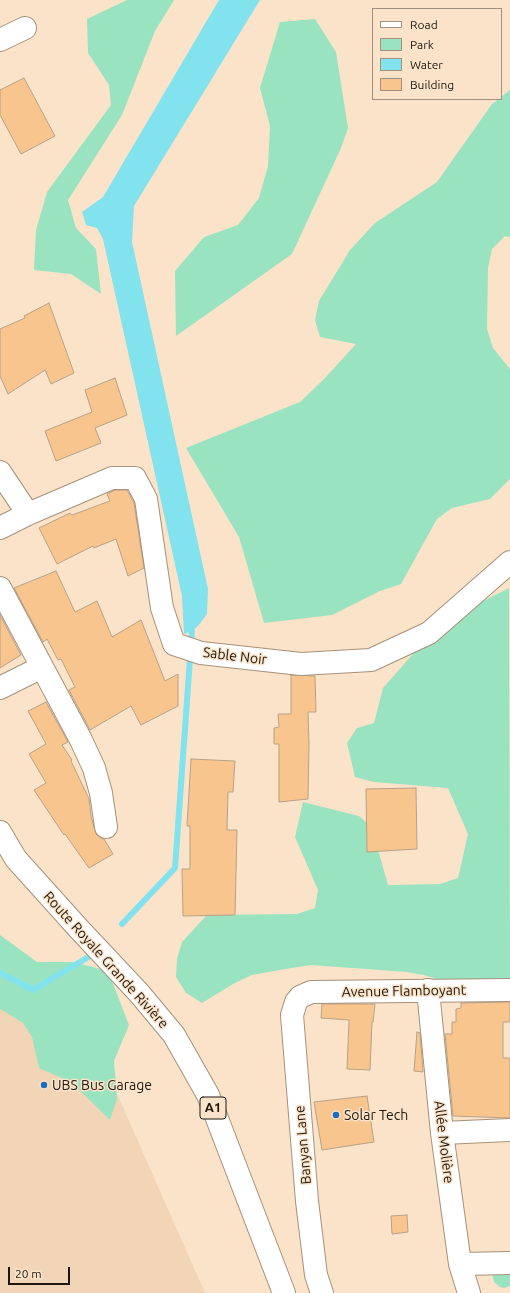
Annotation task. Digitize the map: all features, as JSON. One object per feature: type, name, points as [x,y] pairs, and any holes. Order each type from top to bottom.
[{"type":"street","points":[[0,40],[25,28]]},
{"type":"street","points":[[0,472],[28,514]]},
{"type":"street","name":"Sable Noir","points":[[0,528],[28,514],[112,478],[135,478],[146,500],[162,608],[174,644],[201,653],[301,664],[371,660],[429,633],[510,562]]},
{"type":"street","points":[[0,588],[81,740],[94,768],[101,793],[106,827]]},
{"type":"street","points":[[0,688],[42,667]]},
{"type":"street","name":"Route Royale Grande Rivière","points":[[0,832],[16,859],[139,993],[174,1035],[208,1095],[284,1293]]},
{"type":"street","name":"Allée Molière","points":[[428,990],[442,1133],[460,1264],[469,1293]]},
{"type":"street","name":"Avenue Flamboyant","points":[[300,997],[311,992],[510,990]]},
{"type":"street","name":"Banyan Lane","points":[[300,997],[296,1002],[292,1014],[307,1201],[316,1275],[322,1293]]},
{"type":"street","points":[[442,1133],[510,1130]]},
{"type":"street","points":[[460,1264],[510,1263]]},
{"type":"shaded area","points":[[0,951],[69,985],[205,1293],[0,1293]]},
{"type":"green space","points":[[127,0],[174,0],[155,31],[122,115],[68,200],[76,228],[96,249],[101,294],[71,274],[34,270],[36,230],[47,192],[111,105],[109,85],[88,53],[87,19]]},
{"type":"green space","points":[[315,19],[336,52],[348,128],[341,148],[292,254],[176,336],[175,271],[204,237],[238,225],[259,198],[268,166],[270,126],[260,88],[280,22]]},
{"type":"green space","points":[[510,90],[510,237],[505,236],[492,249],[488,268],[487,329],[493,348],[510,369],[510,479],[490,499],[452,508],[437,519],[401,584],[380,591],[332,615],[264,623],[239,537],[186,448],[300,402],[324,379],[356,344],[320,337],[315,320],[319,301],[350,250],[375,223],[437,182],[492,104],[498,100],[502,100],[502,96]]},
{"type":"green space","points":[[509,588],[510,986],[452,984],[424,975],[407,972],[311,965],[252,975],[233,984],[202,1003],[186,993],[176,977],[177,959],[182,942],[207,915],[297,914],[315,908],[318,890],[295,837],[303,802],[359,816],[372,828],[388,885],[440,884],[458,878],[468,834],[448,788],[374,782],[355,777],[347,743],[357,728],[374,723],[383,688],[440,623]]},
{"type":"green space","points":[[0,935],[37,962],[73,962],[108,971],[129,1025],[114,1061],[117,1099],[110,1120],[71,1082],[39,1068],[32,1037],[23,1023],[0,1009]]},
{"type":"green space","points":[[510,1264],[510,1286],[504,1288],[500,1287],[494,1282],[492,1274]]},
{"type":"water","points":[[219,0],[260,0],[134,206],[132,242],[208,589],[207,614],[198,626],[192,631],[184,634],[182,596],[103,239],[97,228],[86,225],[82,212],[103,197]]},
{"type":"building","points":[[24,78],[55,136],[21,154],[0,115],[0,90]]},
{"type":"building","points":[[49,303],[74,373],[51,384],[45,370],[8,394],[0,376],[0,329],[25,318],[24,316]]},
{"type":"building","points":[[115,378],[127,415],[95,428],[101,443],[56,461],[45,431],[92,412],[85,390]]},
{"type":"building","points":[[115,490],[127,490],[134,503],[144,568],[128,576],[116,539],[94,548],[93,546],[57,564],[39,528],[70,513],[72,515],[110,501],[107,494]]},
{"type":"building","points":[[56,571],[75,612],[97,601],[112,637],[141,620],[165,681],[178,674],[178,706],[141,725],[131,706],[90,730],[69,690],[75,687],[61,659],[58,660],[47,639],[43,642],[14,588]]},
{"type":"building","points":[[0,615],[21,655],[0,668]]},
{"type":"building","points":[[291,675],[315,676],[316,712],[308,712],[308,799],[279,802],[279,744],[274,744],[274,728],[279,727],[278,714],[291,714]]},
{"type":"building","points":[[46,702],[68,742],[62,745],[72,760],[71,761],[89,799],[91,816],[96,834],[104,839],[113,854],[89,868],[65,834],[64,835],[34,790],[46,783],[29,754],[46,744],[28,711]]},
{"type":"building","points":[[191,759],[235,761],[233,792],[228,792],[227,830],[237,830],[235,915],[183,916],[182,869],[190,869],[190,826],[187,826]]},
{"type":"building","points":[[416,788],[417,849],[367,852],[366,789]]},
{"type":"building","points":[[510,1002],[510,1022],[503,1022],[503,1058],[510,1058],[510,1118],[453,1116],[445,1034],[452,1034],[452,1022],[456,1022],[456,1009],[461,1008],[461,1003]]},
{"type":"building","points":[[322,1004],[375,1004],[372,1022],[370,1070],[347,1069],[349,1020],[321,1018]]},
{"type":"building","points":[[417,1032],[420,1033],[423,1072],[414,1071]]},
{"type":"building","points":[[367,1096],[374,1142],[322,1150],[314,1102]]},
{"type":"building","points":[[407,1215],[408,1232],[392,1234],[391,1216]]},
{"type":"waterway","points":[[122,924],[175,868],[192,631]]},
{"type":"waterway","points":[[0,973],[33,990],[90,956]]},
{"type":"place","name":"UBS Bus Garage","points":[[44,1085]]},
{"type":"place","name":"Solar Tech","points":[[336,1115]]}]
